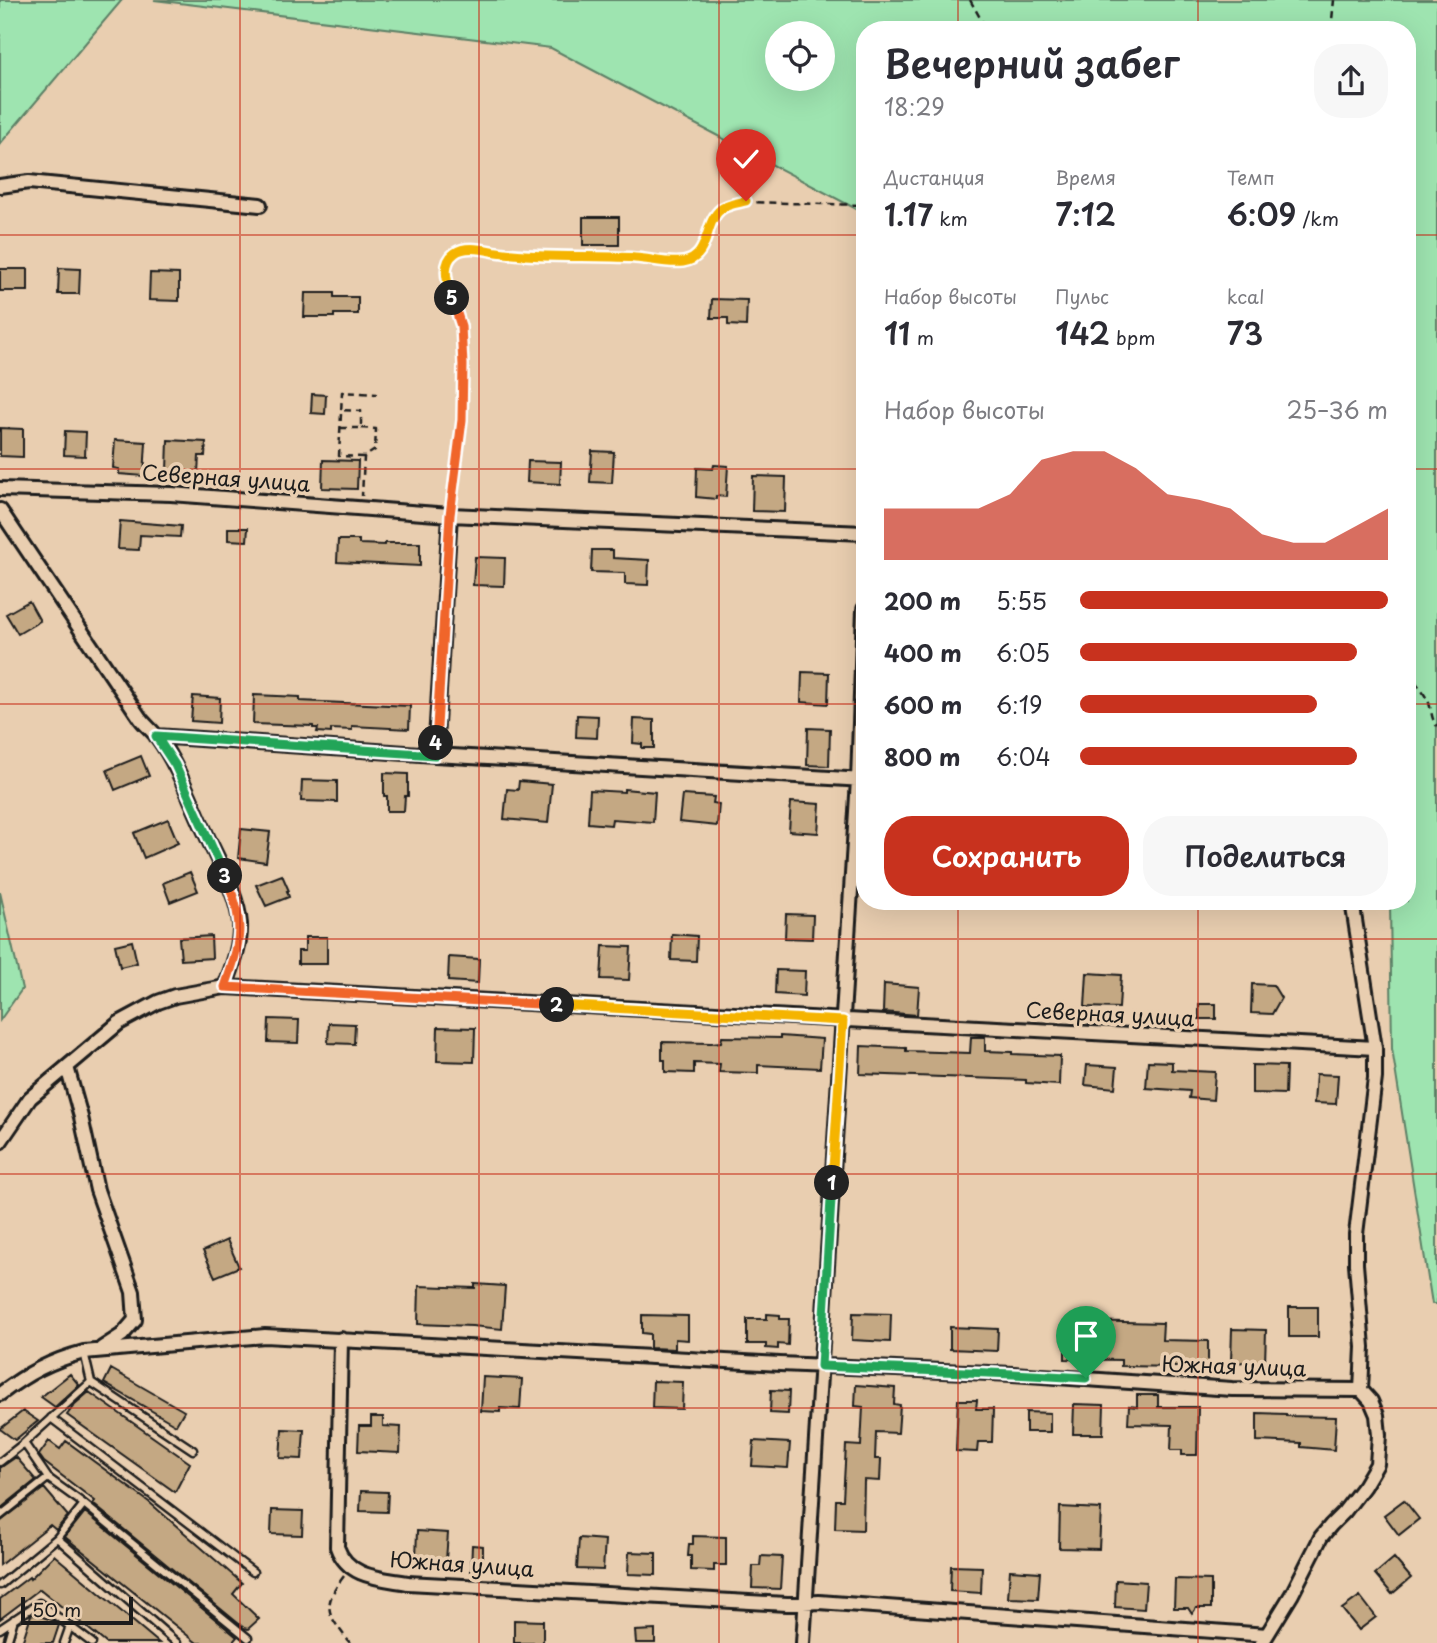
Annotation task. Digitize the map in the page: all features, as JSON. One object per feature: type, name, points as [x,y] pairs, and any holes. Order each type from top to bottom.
[{"type":"street","points":[[0,186],[29,182],[260,205]]},
{"type":"street","name":"Северная улица","points":[[0,489],[171,494],[450,515],[856,533]]},
{"type":"street","points":[[0,510],[140,718],[175,765],[238,910],[239,941],[225,987]]},
{"type":"street","points":[[435,755],[450,515]]},
{"type":"street","points":[[156,736],[856,780]]},
{"type":"street","points":[[803,1643],[856,847]]},
{"type":"street","points":[[1353,910],[1375,1048],[1375,1078],[1356,1234],[1363,1347],[1361,1390]]},
{"type":"street","name":"Северная улица","points":[[0,1142],[30,1098],[119,1023],[175,996],[225,987],[1375,1048]]},
{"type":"street","points":[[67,1067],[97,1191],[133,1292],[135,1320],[122,1335],[99,1350]]},
{"type":"street","name":"Южная улица","points":[[0,1394],[32,1371],[84,1352],[265,1336],[1013,1374],[1232,1388],[1361,1390],[1377,1415],[1380,1435],[1377,1464],[1344,1513],[1321,1537],[1292,1594],[1264,1639],[819,1602],[408,1583],[374,1577],[350,1567]]},
{"type":"street","points":[[341,1339],[337,1540],[339,1552],[350,1567]]},
{"type":"lane","points":[[84,1352],[91,1382],[193,1450]]},
{"type":"lane","points":[[0,1462],[91,1382]]},
{"type":"lane","points":[[51,1418],[253,1572]]},
{"type":"lane","points":[[24,1443],[48,1478],[84,1504],[248,1638]]},
{"type":"lane","points":[[0,1516],[48,1478]]},
{"type":"lane","points":[[0,1585],[57,1538],[84,1504]]},
{"type":"lane","points":[[57,1538],[177,1643]]},
{"type":"lane","points":[[0,1629],[39,1602],[92,1643]]},
{"type":"lane","points":[[7,1643],[15,1619]]},
{"type":"lane","points":[[64,1643],[70,1626]]},
{"type":"path","points":[[970,0],[982,21]]},
{"type":"path","points":[[1332,21],[1334,0]]},
{"type":"path","points":[[450,515],[462,420],[463,365],[461,326],[446,276],[454,253],[471,249],[534,256],[683,262],[694,258],[704,247],[714,217],[729,205],[746,201],[856,205]]},
{"type":"path","points":[[340,428],[376,429],[375,450],[363,457],[339,456],[340,428],[342,392],[377,394]]},
{"type":"path","points":[[341,410],[361,411],[361,429]]},
{"type":"path","points":[[361,507],[363,457]]},
{"type":"path","points":[[1416,682],[1437,726]]},
{"type":"path","points":[[350,1567],[330,1600],[332,1618],[350,1643]]},
{"type":"green space","points":[[0,0],[122,0],[0,144]]},
{"type":"green space","points":[[154,0],[1437,0],[1437,1304],[1432,1304],[1392,1049],[1390,910],[1416,910],[1416,21],[856,21],[856,209],[551,48]]},
{"type":"green space","points":[[0,892],[22,989],[0,1020]]},
{"type":"building","points":[[583,217],[619,217],[619,245],[583,245]]},
{"type":"building","points":[[59,268],[80,269],[79,294],[58,294]]},
{"type":"building","points":[[0,269],[28,269],[28,291],[0,291]]},
{"type":"building","points":[[150,273],[179,274],[179,301],[149,300]]},
{"type":"building","points":[[305,293],[334,293],[334,297],[358,297],[358,314],[304,317]]},
{"type":"building","points":[[712,299],[747,300],[746,326],[728,325],[728,318],[711,318]]},
{"type":"building","points":[[312,394],[326,395],[325,414],[311,413]]},
{"type":"building","points":[[0,428],[23,429],[23,457],[0,456]]},
{"type":"building","points":[[65,431],[86,432],[85,456],[64,455]]},
{"type":"building","points":[[115,440],[146,442],[144,476],[119,474],[119,469],[113,468]]},
{"type":"building","points":[[168,440],[206,442],[205,456],[199,456],[198,473],[167,471]]},
{"type":"building","points":[[592,451],[614,452],[612,483],[590,482]]},
{"type":"building","points":[[323,460],[358,461],[357,489],[322,488]]},
{"type":"building","points":[[528,461],[561,462],[560,484],[527,482]]},
{"type":"building","points":[[714,465],[728,466],[726,497],[696,497],[697,468],[713,469]]},
{"type":"building","points":[[753,476],[786,477],[785,512],[752,511]]},
{"type":"building","points":[[120,521],[181,526],[180,537],[140,535],[139,550],[118,549]]},
{"type":"building","points":[[228,528],[248,528],[247,541],[228,540]]},
{"type":"building","points":[[338,540],[359,540],[359,544],[385,545],[420,543],[420,566],[337,562]]},
{"type":"building","points":[[592,550],[613,550],[613,558],[649,560],[648,585],[625,584],[625,573],[591,572]]},
{"type":"building","points":[[475,557],[505,558],[504,586],[473,585]]},
{"type":"building","points":[[29,601],[40,621],[18,634],[6,614]]},
{"type":"building","points":[[802,672],[829,673],[828,704],[801,702]]},
{"type":"building","points":[[254,695],[300,697],[300,701],[410,706],[409,729],[352,726],[352,730],[331,729],[331,733],[317,732],[318,728],[313,726],[253,724]]},
{"type":"building","points":[[193,696],[220,698],[219,723],[191,721]]},
{"type":"building","points":[[577,715],[598,716],[597,738],[576,737]]},
{"type":"building","points":[[634,719],[654,720],[654,748],[642,748],[642,744],[633,743]]},
{"type":"building","points":[[808,728],[830,729],[829,766],[807,765]]},
{"type":"building","points":[[141,756],[149,776],[115,790],[107,770]]},
{"type":"building","points":[[384,773],[408,774],[408,796],[405,796],[404,811],[387,811]]},
{"type":"building","points":[[302,780],[337,781],[337,802],[301,801]]},
{"type":"building","points":[[519,781],[552,784],[548,823],[504,819],[507,789],[518,790]]},
{"type":"building","points":[[624,789],[655,792],[653,822],[612,819],[611,825],[588,823],[590,790],[624,792]]},
{"type":"building","points":[[682,795],[714,797],[713,803],[719,804],[717,826],[679,822]]},
{"type":"building","points":[[791,802],[820,804],[818,833],[789,831]]},
{"type":"building","points":[[168,819],[178,843],[144,858],[134,833]]},
{"type":"building","points":[[241,829],[270,832],[266,862],[238,858]]},
{"type":"building","points":[[190,872],[198,891],[170,902],[163,883]]},
{"type":"building","points":[[282,875],[289,897],[266,906],[256,885]]},
{"type":"building","points":[[786,914],[813,915],[812,939],[785,938]]},
{"type":"building","points":[[672,934],[697,936],[696,961],[671,960]]},
{"type":"building","points":[[211,936],[212,958],[181,960],[179,938]]},
{"type":"building","points":[[305,937],[327,937],[327,964],[298,964],[298,951],[305,951]]},
{"type":"building","points":[[132,941],[137,963],[120,967],[115,945]]},
{"type":"building","points":[[603,946],[631,947],[629,980],[601,979]]},
{"type":"building","points":[[449,957],[479,959],[478,983],[448,981]]},
{"type":"building","points":[[776,970],[805,971],[804,996],[775,994]]},
{"type":"building","points":[[1087,973],[1121,975],[1119,1008],[1085,1007]]},
{"type":"building","points":[[884,984],[919,987],[917,1015],[883,1012]]},
{"type":"building","points":[[1252,984],[1273,985],[1281,998],[1272,1014],[1251,1013]]},
{"type":"building","points":[[1199,1004],[1216,1004],[1216,1019],[1199,1019]]},
{"type":"building","points":[[269,1019],[299,1020],[298,1043],[268,1042]]},
{"type":"building","points":[[329,1023],[355,1024],[354,1044],[328,1043]]},
{"type":"building","points":[[438,1027],[475,1028],[474,1062],[437,1061]]},
{"type":"building","points":[[780,1036],[822,1039],[820,1068],[758,1065],[758,1073],[719,1072],[720,1064],[694,1063],[694,1073],[665,1072],[662,1042],[711,1043],[721,1042],[722,1037]]},
{"type":"building","points":[[971,1037],[985,1037],[985,1051],[1060,1056],[1059,1085],[1026,1083],[1026,1080],[860,1074],[861,1046],[906,1048],[906,1051],[970,1053]]},
{"type":"building","points":[[1148,1061],[1172,1062],[1172,1070],[1215,1072],[1213,1100],[1189,1098],[1190,1091],[1146,1088]]},
{"type":"building","points":[[1087,1065],[1117,1067],[1115,1088],[1085,1085]]},
{"type":"building","points":[[1252,1065],[1286,1066],[1285,1094],[1252,1093]]},
{"type":"building","points":[[1316,1074],[1338,1075],[1336,1104],[1314,1103]]},
{"type":"building","points":[[227,1240],[239,1267],[215,1277],[203,1251]]},
{"type":"building","points":[[475,1284],[505,1286],[502,1329],[418,1324],[419,1286],[475,1288]]},
{"type":"building","points":[[1289,1307],[1318,1307],[1318,1337],[1289,1337]]},
{"type":"building","points":[[853,1313],[891,1314],[890,1342],[852,1340]]},
{"type":"building","points":[[767,1314],[789,1319],[788,1345],[778,1344],[778,1349],[766,1348],[766,1344],[747,1344],[747,1319],[767,1319]]},
{"type":"building","points":[[642,1315],[688,1316],[688,1340],[675,1339],[675,1349],[650,1348],[650,1334],[642,1333]]},
{"type":"building","points":[[1084,1321],[1163,1323],[1162,1340],[1208,1341],[1208,1372],[1179,1372],[1179,1367],[1121,1366],[1121,1360],[1065,1359],[1065,1329],[1084,1330]]},
{"type":"building","points":[[950,1327],[998,1329],[997,1351],[950,1349]]},
{"type":"building","points":[[1232,1329],[1266,1330],[1265,1363],[1231,1362]]},
{"type":"building","points":[[111,1369],[184,1411],[176,1425],[104,1383]]},
{"type":"building","points":[[70,1374],[79,1385],[55,1407],[41,1397]]},
{"type":"building","points":[[483,1377],[522,1379],[520,1409],[481,1411]]},
{"type":"building","points":[[653,1381],[683,1382],[682,1409],[652,1408]]},
{"type":"building","points":[[856,1385],[895,1388],[894,1404],[900,1405],[898,1433],[876,1432],[875,1459],[881,1459],[880,1481],[864,1480],[863,1530],[835,1529],[836,1500],[843,1500],[846,1445],[861,1446],[863,1407],[855,1406]]},
{"type":"building","points":[[771,1390],[789,1391],[788,1414],[770,1413]]},
{"type":"building","points":[[89,1392],[190,1463],[175,1492],[67,1415]]},
{"type":"building","points":[[1137,1395],[1158,1395],[1158,1407],[1198,1407],[1197,1455],[1182,1455],[1182,1450],[1171,1450],[1172,1425],[1128,1424],[1129,1406],[1137,1407]]},
{"type":"building","points":[[958,1400],[977,1400],[976,1409],[993,1409],[992,1442],[978,1442],[977,1452],[956,1451]]},
{"type":"building","points":[[1074,1404],[1104,1405],[1103,1434],[1073,1434]]},
{"type":"building","points":[[23,1411],[38,1421],[15,1440],[0,1429]]},
{"type":"building","points":[[1026,1412],[1050,1413],[1050,1432],[1026,1432]]},
{"type":"building","points":[[1257,1413],[1336,1417],[1334,1450],[1301,1447],[1301,1443],[1257,1441]]},
{"type":"building","points":[[371,1417],[383,1417],[383,1426],[401,1427],[400,1453],[358,1451],[359,1426],[371,1426]]},
{"type":"building","points":[[282,1429],[304,1430],[302,1459],[280,1458]]},
{"type":"building","points":[[49,1441],[60,1449],[66,1441],[149,1502],[242,1583],[233,1594],[259,1619],[248,1629],[244,1628],[93,1504],[95,1501],[44,1462],[39,1455]]},
{"type":"building","points":[[754,1441],[790,1443],[788,1468],[752,1466]]},
{"type":"building","points":[[16,1457],[36,1480],[0,1509],[0,1468]]},
{"type":"building","points":[[44,1488],[68,1516],[56,1530],[50,1525],[0,1565],[0,1522]]},
{"type":"building","points":[[361,1491],[388,1492],[387,1512],[360,1511]]},
{"type":"building","points":[[1404,1500],[1419,1519],[1399,1535],[1384,1515]]},
{"type":"building","points":[[1060,1507],[1101,1509],[1099,1549],[1059,1548]]},
{"type":"building","points":[[272,1510],[303,1511],[302,1535],[271,1534]]},
{"type":"building","points":[[85,1512],[237,1637],[232,1643],[197,1643],[65,1537]]},
{"type":"building","points":[[417,1531],[448,1533],[446,1560],[416,1558]]},
{"type":"building","points":[[693,1536],[726,1537],[726,1565],[714,1565],[714,1571],[691,1570],[691,1556],[688,1556]]},
{"type":"building","points":[[579,1538],[605,1540],[603,1570],[577,1569]]},
{"type":"building","points":[[472,1545],[483,1546],[483,1572],[471,1571]]},
{"type":"building","points":[[629,1552],[656,1553],[656,1575],[628,1574]]},
{"type":"building","points":[[54,1555],[159,1643],[106,1643],[40,1589],[0,1619],[0,1599],[29,1577],[30,1579]]},
{"type":"building","points":[[761,1556],[782,1557],[780,1589],[752,1588],[753,1566],[760,1566]]},
{"type":"building","points":[[1394,1558],[1411,1578],[1392,1594],[1375,1574]]},
{"type":"building","points":[[951,1566],[982,1567],[981,1593],[950,1591]]},
{"type":"building","points":[[1010,1570],[1040,1572],[1038,1599],[1008,1598]]},
{"type":"building","points":[[1175,1579],[1211,1580],[1211,1608],[1196,1608],[1192,1614],[1188,1608],[1174,1608]]},
{"type":"building","points":[[1116,1580],[1146,1582],[1144,1609],[1115,1607]]},
{"type":"building","points":[[1360,1596],[1376,1617],[1359,1630],[1342,1609]]},
{"type":"building","points":[[33,1614],[59,1625],[53,1643],[22,1643]]},
{"type":"building","points":[[514,1620],[543,1621],[543,1643],[514,1643]]},
{"type":"building","points":[[655,1630],[655,1643],[636,1643],[635,1631]]},
{"type":"route","points":[[746,201],[729,205],[718,212],[704,247],[694,258],[683,262],[638,258],[534,256],[480,249],[459,251],[450,258],[446,276],[461,326],[462,420],[450,515],[435,755],[156,736],[175,765],[238,910],[239,941],[225,987],[843,1021],[821,1366],[1086,1378]]}]
